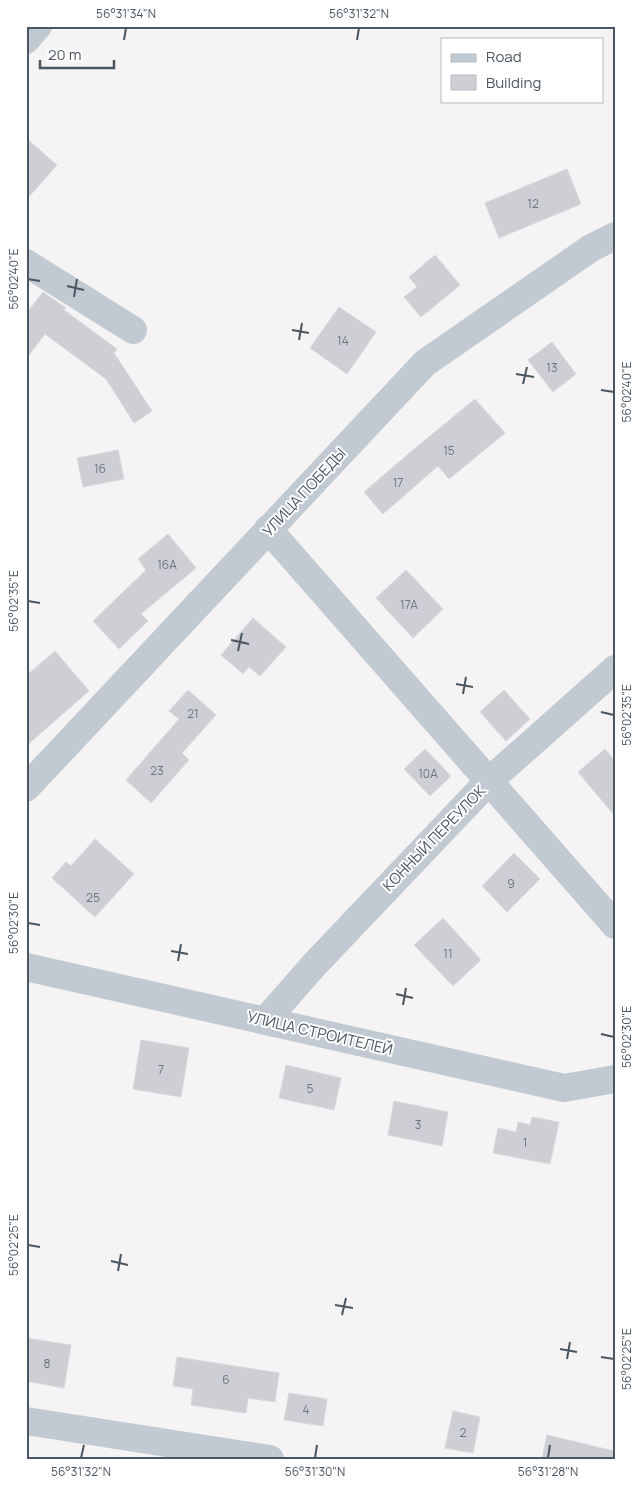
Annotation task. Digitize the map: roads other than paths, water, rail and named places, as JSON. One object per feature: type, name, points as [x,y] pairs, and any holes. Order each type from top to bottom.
[{"type":"street","points":[[26,40],[38,26]]},
{"type":"street","name":"УЛИЦА ПОБЕДЫ","points":[[26,788],[425,363],[591,248],[615,236]]},
{"type":"street","points":[[26,263],[133,330]]},
{"type":"street","points":[[268,529],[615,925]]},
{"type":"street","name":"КОННЫЙ ПЕРЕУЛОК","points":[[265,1020],[314,965],[489,781],[615,669]]},
{"type":"street","name":"УЛИЦА СТРОИТЕЛЕЙ","points":[[26,966],[564,1088],[615,1079]]},
{"type":"street","points":[[26,1421],[270,1459]]}]
